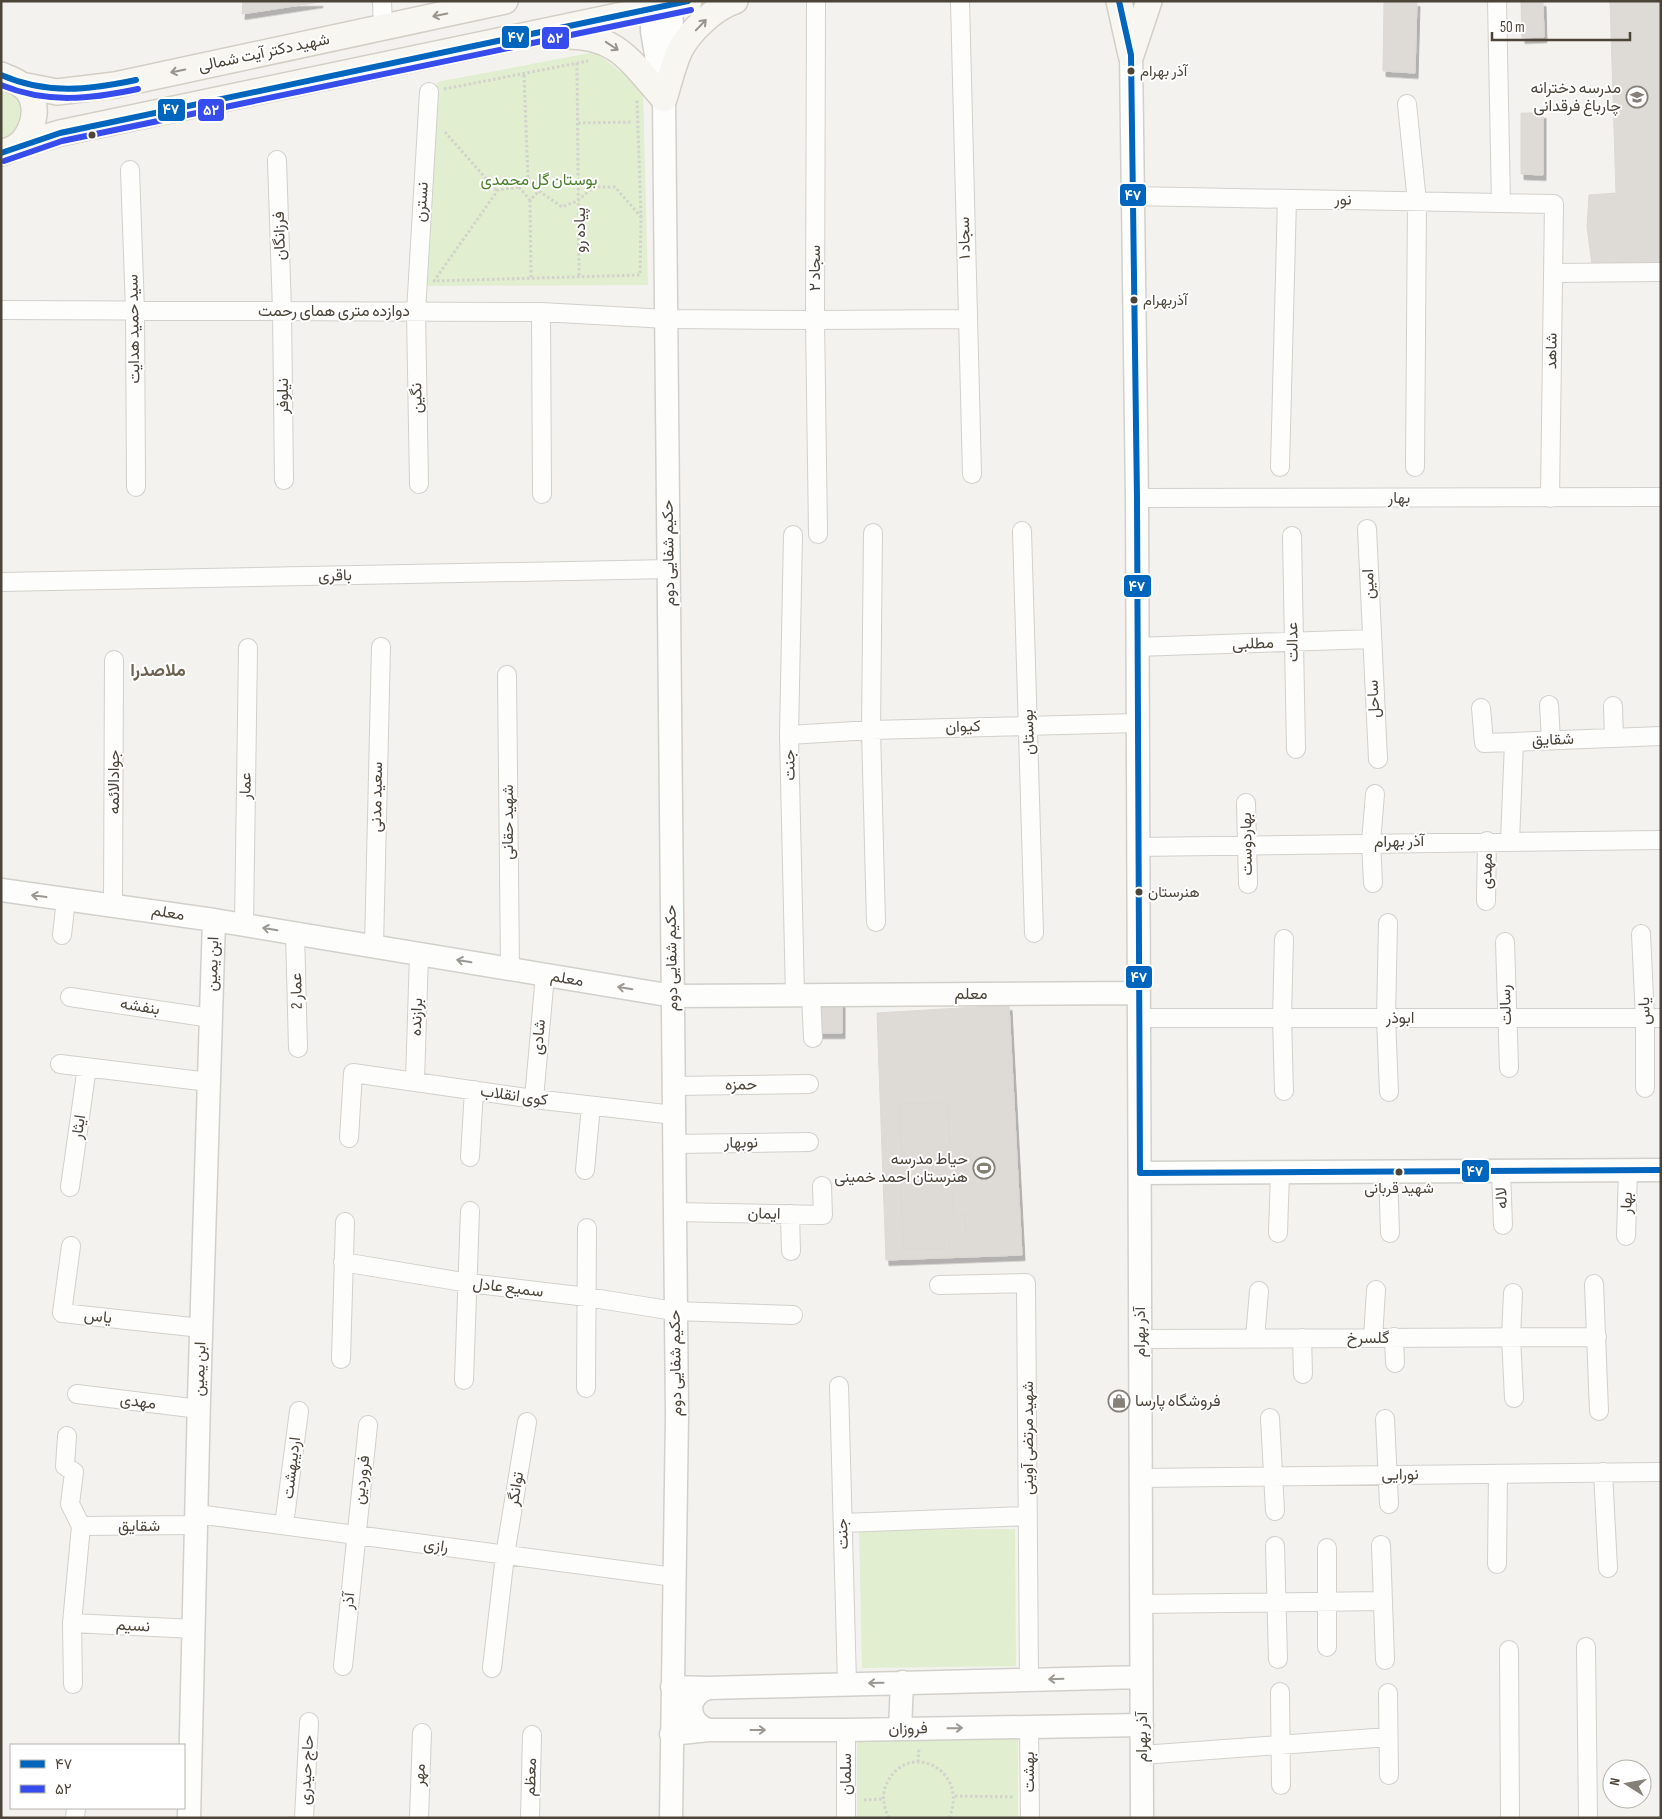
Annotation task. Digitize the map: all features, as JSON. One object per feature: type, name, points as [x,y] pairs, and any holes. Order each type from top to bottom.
[{"type":"main road","name":"شهید دکتر آیت شمالی","points":[[11,80],[57,92],[114,85],[505,1]]},
{"type":"main road","points":[[664,99],[680,50],[702,23],[727,4],[735,1]]},
{"type":"main road","points":[[1118,1],[1131,55]]},
{"type":"main road","points":[[1131,55],[1149,1]]},
{"type":"main road","points":[[9,150],[60,133],[667,4]]},
{"type":"main road","points":[[514,38],[584,36],[610,43],[634,64],[664,99]]},
{"type":"main road","points":[[9,150],[28,135],[34,121],[33,104],[28,91],[11,80]]},
{"type":"street","points":[[382,1],[384,28]]},
{"type":"street","name":"سجاد ۲","points":[[816,1],[815,320],[818,534]]},
{"type":"street","name":"سجاد ۱","points":[[960,1],[966,319],[972,474]]},
{"type":"street","points":[[1124,1],[1131,55]]},
{"type":"street","points":[[1131,55],[1138,1]]},
{"type":"street","points":[[1497,1],[1501,203]]},
{"type":"street","name":"حکیم شفایی دوم","points":[[667,4],[652,31],[664,99],[670,569],[675,1212],[674,1311],[677,1416],[671,1818]]},
{"type":"street","name":"آذر بهرام","points":[[1131,55],[1136,498],[1142,1818]]},
{"type":"street","name":"نسترن","points":[[416,312],[429,92]]},
{"type":"street","points":[[1408,104],[1417,202],[1415,467]]},
{"type":"street","name":"فرزانگان","points":[[277,160],[282,311]]},
{"type":"street","name":"سید حمید هدایت","points":[[130,170],[135,310],[136,488]]},
{"type":"street","name":"نور","points":[[1132,196],[1554,204]]},
{"type":"street","points":[[1280,467],[1287,199]]},
{"type":"street","name":"شاهد","points":[[1550,498],[1554,204]]},
{"type":"street","points":[[1553,273],[1661,272]]},
{"type":"street","name":"دوازده متری همای رحمت","points":[[1,310],[541,312],[667,318],[815,320],[966,319]]},
{"type":"street","name":"نیلوفر","points":[[282,311],[284,480]]},
{"type":"street","name":"نگین","points":[[416,312],[419,484]]},
{"type":"street","points":[[541,312],[542,494]]},
{"type":"street","name":"بهار","points":[[1136,498],[1661,498]]},
{"type":"street","name":"امین","points":[[1367,529],[1371,640]]},
{"type":"street","name":"بوستان","points":[[1022,531],[1034,934]]},
{"type":"street","points":[[873,533],[871,730],[876,922]]},
{"type":"street","name":"جنت","points":[[793,535],[789,735],[803,995],[813,1038]]},
{"type":"street","name":"عدالت","points":[[1292,536],[1296,749]]},
{"type":"street","name":"باقری","points":[[1,582],[670,569]]},
{"type":"street","name":"مطلبی","points":[[1136,647],[1371,640]]},
{"type":"street","name":"ساحل","points":[[1371,640],[1378,759]]},
{"type":"street","name":"سعید مدنی","points":[[374,946],[381,647]]},
{"type":"street","name":"عمار","points":[[244,925],[248,648]]},
{"type":"street","name":"جوادالائمه","points":[[114,660],[114,904]]},
{"type":"street","name":"شهید حقانی","points":[[507,675],[510,969]]},
{"type":"street","points":[[1549,705],[1551,740]]},
{"type":"street","points":[[1613,706],[1614,738]]},
{"type":"street","points":[[1481,708],[1484,742],[1514,742]]},
{"type":"street","name":"کیوان","points":[[789,735],[871,730],[1137,722]]},
{"type":"street","name":"شقایق","points":[[1510,841],[1514,742],[1661,736]]},
{"type":"street","points":[[1373,883],[1372,842],[1375,794]]},
{"type":"street","name":"بهاردوست","points":[[1246,803],[1248,884]]},
{"type":"street","name":"آذر بهرام","points":[[1137,847],[1372,842],[1661,840]]},
{"type":"street","name":"مهدی","points":[[1486,902],[1488,841]]},
{"type":"street","name":"معلم","points":[[1,890],[114,904],[673,996],[1139,993]]},
{"type":"street","points":[[62,936],[66,899]]},
{"type":"street","name":"ابن یمین","points":[[189,1818],[187,1756],[194,1629],[214,920]]},
{"type":"street","points":[[1388,923],[1386,1018],[1389,1092]]},
{"type":"street","name":"عمار 2","points":[[295,933],[298,1048]]},
{"type":"street","name":"یاس","points":[[1641,934],[1653,1018],[1645,1088]]},
{"type":"street","points":[[1284,939],[1282,1018],[1284,1091]]},
{"type":"street","name":"رسالت","points":[[1505,942],[1509,1068]]},
{"type":"street","name":"برازنده","points":[[415,1081],[420,954]]},
{"type":"street","name":"شادی","points":[[534,1099],[545,975]]},
{"type":"street","name":"بنفشه","points":[[70,997],[211,1018]]},
{"type":"street","name":"ابوذر","points":[[1139,1018],[1653,1018]]},
{"type":"street","points":[[60,1064],[209,1082]]},
{"type":"street","name":"ایثار","points":[[70,1187],[87,1067]]},
{"type":"street","name":"کوی انقلاب","points":[[349,1138],[353,1073],[534,1099],[674,1116]]},
{"type":"street","name":"حمزه","points":[[674,1086],[809,1084]]},
{"type":"street","points":[[470,1157],[474,1090]]},
{"type":"street","points":[[585,1170],[592,1106]]},
{"type":"street","name":"نوبهار","points":[[674,1144],[809,1142]]},
{"type":"street","name":"بهار","points":[[1626,1236],[1628,1170]]},
{"type":"street","points":[[1140,1173],[1661,1170]]},
{"type":"street","points":[[1388,1171],[1390,1233]]},
{"type":"street","name":"لاله","points":[[1501,1171],[1503,1225]]},
{"type":"street","points":[[1278,1233],[1280,1172]]},
{"type":"street","name":"ایمان","points":[[675,1212],[823,1215],[822,1186]]},
{"type":"street","points":[[464,1380],[469,1283],[470,1211]]},
{"type":"street","points":[[790,1214],[791,1251]]},
{"type":"street","points":[[341,1359],[342,1262],[345,1222]]},
{"type":"street","points":[[586,1388],[587,1228]]},
{"type":"street","name":"یاس","points":[[71,1246],[62,1313],[201,1328]]},
{"type":"street","name":"سمیع عادل","points":[[342,1262],[469,1283],[587,1297],[674,1311]]},
{"type":"street","name":"شهید مرتضی آوینی","points":[[939,1285],[1026,1283],[1029,1680]]},
{"type":"street","points":[[1594,1284],[1599,1411]]},
{"type":"street","points":[[1374,1338],[1376,1290]]},
{"type":"street","points":[[1255,1338],[1259,1291]]},
{"type":"street","points":[[1513,1293],[1511,1337],[1514,1398]]},
{"type":"street","points":[[674,1311],[793,1315]]},
{"type":"street","points":[[1394,1337],[1395,1363]]},
{"type":"street","name":"گلسرخ","points":[[1140,1338],[1597,1337]]},
{"type":"street","points":[[1302,1338],[1303,1374]]},
{"type":"street","name":"جنت","points":[[839,1386],[847,1683]]},
{"type":"street","name":"مهدی","points":[[77,1394],[199,1409]]},
{"type":"street","name":"اردیبهشت","points":[[284,1525],[299,1411]]},
{"type":"street","points":[[1270,1418],[1275,1511]]},
{"type":"street","points":[[1385,1419],[1389,1504]]},
{"type":"street","name":"توانگر","points":[[492,1668],[505,1555],[527,1422]]},
{"type":"street","name":"فروردین","points":[[356,1535],[368,1426]]},
{"type":"street","points":[[67,1436],[65,1466],[74,1472],[70,1504],[81,1526],[72,1623],[73,1684]]},
{"type":"street","name":"نورایی","points":[[1141,1478],[1660,1471]]},
{"type":"street","points":[[1603,1472],[1608,1568]]},
{"type":"street","points":[[1496,1564],[1498,1474]]},
{"type":"street","points":[[843,1523],[1028,1516]]},
{"type":"street","name":"شقایق","points":[[81,1526],[197,1520]]},
{"type":"street","name":"رازی","points":[[197,1520],[284,1525],[674,1577]]},
{"type":"street","name":"آذر","points":[[343,1666],[356,1535]]},
{"type":"street","points":[[1381,1545],[1385,1660]]},
{"type":"street","points":[[1275,1546],[1278,1659]]},
{"type":"street","points":[[1327,1548],[1327,1647]]},
{"type":"street","points":[[1141,1604],[1382,1601]]},
{"type":"street","name":"نسیم","points":[[72,1623],[194,1629]]},
{"type":"street","points":[[1586,1647],[1588,1818]]},
{"type":"street","points":[[1509,1650],[1510,1818]]},
{"type":"street","points":[[1104,1677],[1119,1683],[1127,1696],[1125,1712],[1120,1719],[1106,1726]]},
{"type":"street","points":[[672,1687],[708,1688],[1141,1677]]},
{"type":"street","points":[[900,1729],[902,1682]]},
{"type":"street","points":[[708,1688],[697,1694],[691,1706],[693,1719],[697,1724],[709,1730]]},
{"type":"street","points":[[1280,1692],[1281,1786]]},
{"type":"street","points":[[1388,1693],[1388,1775]]},
{"type":"street","name":"حاج حیدری","points":[[304,1818],[309,1722]]},
{"type":"street","name":"فروزان","points":[[671,1734],[709,1730],[846,1730],[1142,1725]]},
{"type":"street","name":"بهشت","points":[[1029,1727],[1030,1818]]},
{"type":"street","name":"سلمان","points":[[846,1730],[846,1818]]},
{"type":"street","name":"مهر","points":[[419,1818],[422,1732]]},
{"type":"street","name":"معظم","points":[[530,1818],[532,1735]]},
{"type":"street","points":[[1142,1755],[1388,1736]]},
{"type":"path","points":[[429,92],[524,75],[590,60]]},
{"type":"path","name":"پیاده رو","points":[[577,63],[580,199],[579,277]]},
{"type":"path","points":[[524,75],[528,178],[540,191],[562,207],[580,199],[594,187],[615,187],[641,218]]},
{"type":"path","points":[[528,178],[518,187],[498,190],[434,281],[640,276],[641,218],[637,94]]},
{"type":"path","points":[[578,123],[633,122]]},
{"type":"path","points":[[443,130],[498,191]]},
{"type":"path","points":[[518,187],[530,200],[531,278]]},
{"type":"path","points":[[530,200],[540,191]]},
{"type":"path","points":[[641,218],[665,217]]},
{"type":"path","points":[[918,1762],[919,1741]]},
{"type":"path","points":[[889,1818],[883,1799],[888,1781],[900,1768],[918,1762],[935,1766],[945,1774],[952,1784],[955,1796],[954,1808],[949,1818]]},
{"type":"path","points":[[955,1796],[1030,1797]]},
{"type":"green space","name":"بوستان گل محمدی","points":[[595,52],[643,89],[648,285],[427,286],[437,82]]},
{"type":"green space","points":[[1,84],[23,98],[17,131],[1,145]]},
{"type":"green space","points":[[1015,1529],[1016,1666],[862,1668],[859,1530]]},
{"type":"green space","points":[[1018,1738],[1018,1818],[857,1818],[857,1742]]},
{"type":"building","points":[[243,1],[320,1],[320,2],[242,14]]},
{"type":"building","points":[[1417,1],[1415,73],[1383,71],[1384,2]]},
{"type":"building","points":[[1521,1],[1543,1],[1544,37],[1522,38]]},
{"type":"building","name":"مدرسه دخترانه چارباغ فرقدانی","points":[[1610,1],[1661,1],[1661,265],[1592,265],[1587,227],[1589,195],[1616,193]]},
{"type":"building","points":[[1521,113],[1543,113],[1543,175],[1521,174]]},
{"type":"building","points":[[816,1001],[842,1001],[842,1033],[817,1033]]},
{"type":"building","points":[[1009,1005],[1022,1255],[886,1260],[877,1013]]},
{"type":"building","points":[[948,1102],[953,1214],[965,1215],[966,1238],[950,1238],[949,1248],[903,1249],[901,1183],[908,1183],[906,1155],[902,1155],[899,1104]]},
{"type":"transit line","name":"۴۷","points":[[1,153],[60,133],[688,1]]},
{"type":"transit line","name":"۴۷","points":[[1119,1],[1131,55],[1137,498],[1140,1173]]},
{"type":"transit line","name":"۵۲","points":[[4,161],[62,141],[691,10]]},
{"type":"transit line","name":"۴۷","points":[[1,75],[35,86],[68,89],[136,80]]},
{"type":"transit line","name":"۵۲","points":[[1,85],[35,95],[69,98],[138,89]]},
{"type":"transit line","name":"۴۷","points":[[1140,1173],[1661,1170]]},
{"type":"place","name":"آذر بهرام","points":[[1131,71]]},
{"type":"place","name":"مدرسه دخترانه چارباغ فرقدانی","points":[[1637,97]]},
{"type":"place","name":"آذربهرام","points":[[1134,300]]},
{"type":"place","name":"هنرستان","points":[[1139,892]]},
{"type":"place","name":"حیاط مدرسه هنرستان احمد خمینی","points":[[984,1168]]},
{"type":"place","name":"شهید قربانی","points":[[1399,1172]]},
{"type":"place","name":"فروشگاه پارسا","points":[[1119,1401]]},
{"type":"district","name":"ملاصدرا","points":[[158,670]]}]
